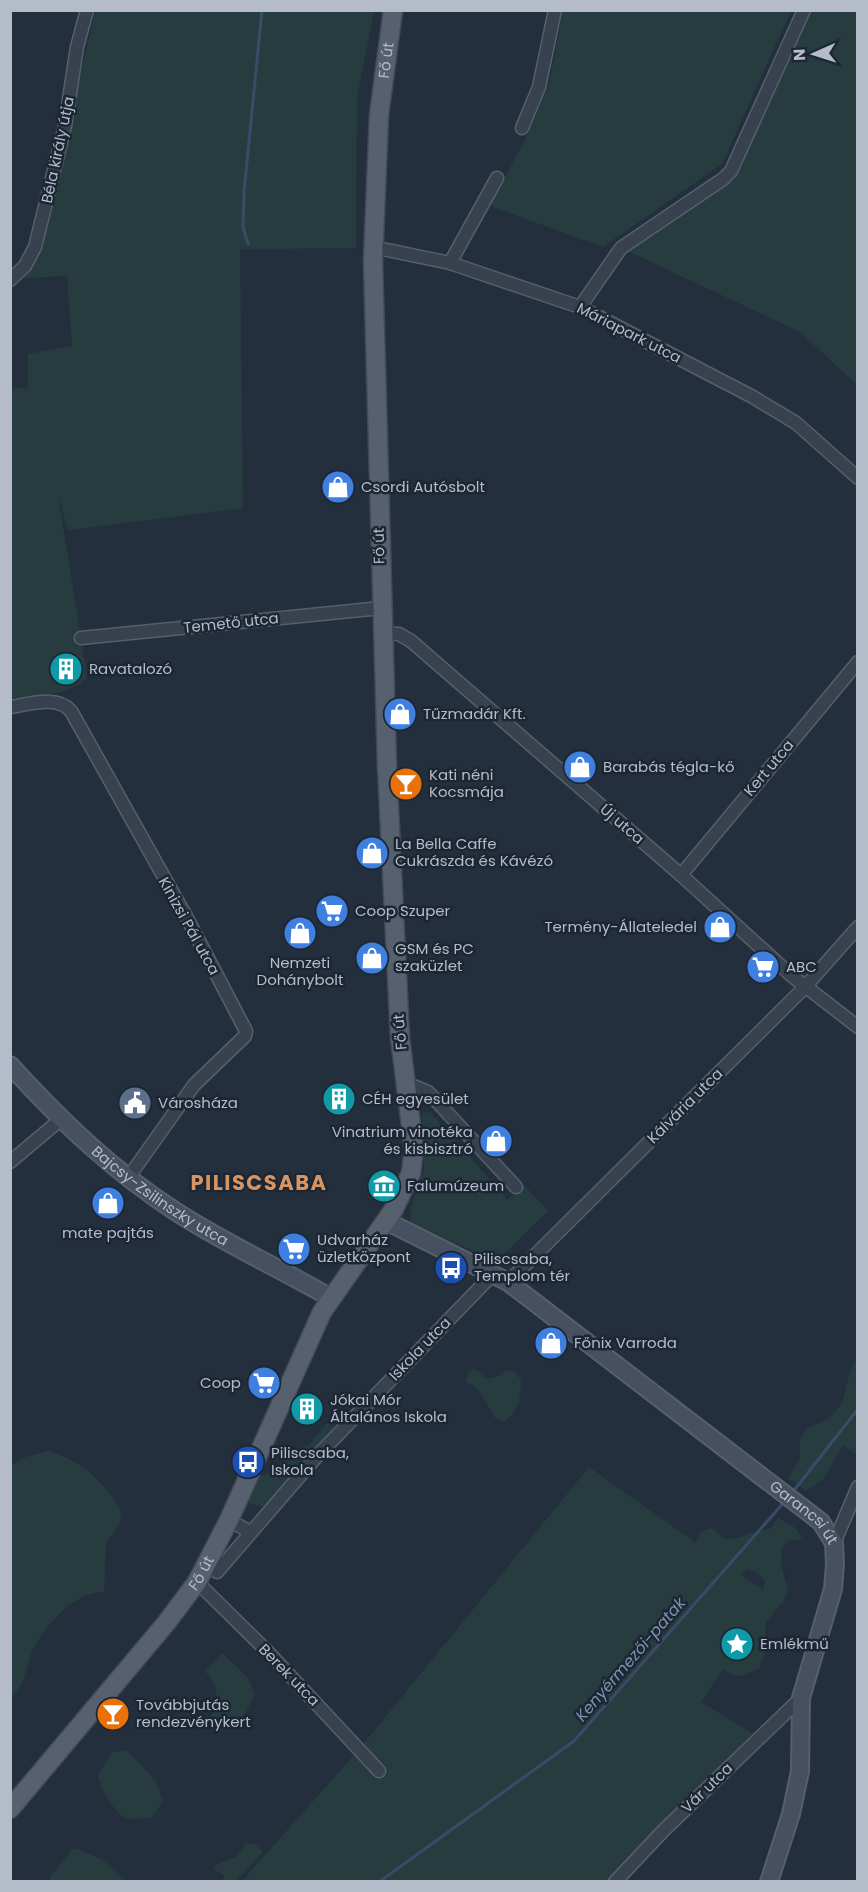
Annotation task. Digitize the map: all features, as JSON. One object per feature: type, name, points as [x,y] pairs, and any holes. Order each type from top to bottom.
[{"type":"main road","name":"Fő út","points":[[10,1809],[167,1622],[196,1582],[229,1520],[309,1341],[331,1298],[399,1201],[411,1173],[414,1149],[400,1038],[392,902],[381,608],[373,247],[379,115],[393,10]]},
{"type":"main road","name":"Bajcsy-Zsilinszky utca","points":[[10,1065],[60,1120],[128,1178],[209,1232],[331,1298]]},
{"type":"main road","name":"Garancsi út","points":[[386,1221],[508,1282],[821,1522],[834,1543],[833,1588],[801,1698],[800,1771],[791,1814],[769,1881]]},
{"type":"street","name":"Béla király útja","points":[[10,280],[25,266],[35,247],[65,126],[77,47],[87,10]]},
{"type":"street","points":[[522,128],[541,78],[555,10]]},
{"type":"street","points":[[580,307],[621,248],[723,179],[731,171],[804,10]]},
{"type":"street","points":[[450,263],[497,178]]},
{"type":"street","name":"Máriapark utca","points":[[373,247],[450,263],[580,307],[753,397],[796,423],[858,477]]},
{"type":"street","name":"Temető utca","points":[[81,638],[381,608]]},
{"type":"street","name":"Új utca","points":[[382,633],[399,634],[411,641],[681,875],[805,987],[858,1027]]},
{"type":"street","name":"Kert utca","points":[[681,875],[858,662]]},
{"type":"street","name":"Kinizsi Pál utca","points":[[10,706],[53,702],[65,704],[71,711],[188,920],[246,1031],[245,1036],[212,1064],[194,1084],[128,1178]]},
{"type":"street","name":"Kálvária utca","points":[[508,1282],[805,987],[858,927]]},
{"type":"street","points":[[406,1083],[428,1092],[516,1187]]},
{"type":"street","points":[[10,1162],[60,1120]]},
{"type":"street","name":"Iskola utca","points":[[217,1572],[317,1456],[494,1273]]},
{"type":"street","points":[[834,1543],[858,1487]]},
{"type":"street","points":[[229,1520],[250,1532]]},
{"type":"street","name":"Berek utca","points":[[196,1582],[268,1653],[379,1771]]},
{"type":"street","name":"Vár utca","points":[[615,1881],[663,1831],[801,1698]]},
{"type":"green space","points":[[563,10],[791,11],[722,164],[603,247],[493,207],[491,203],[527,136],[550,80]]},
{"type":"green space","points":[[95,11],[374,11],[357,98],[356,248],[240,249],[243,508],[68,530],[58,495],[87,676],[82,682],[64,691],[11,698],[11,398],[13,388],[28,388],[28,354],[72,346],[67,276],[25,278],[50,208]]},
{"type":"green space","points":[[804,11],[857,11],[857,385],[800,332],[621,248],[723,179]]},
{"type":"green space","points":[[430,1112],[508,1200],[524,1185],[548,1211],[496,1262],[410,1222],[411,1208],[424,1169],[422,1114]]},
{"type":"green space","points":[[857,1360],[857,1454],[843,1446],[823,1479],[806,1491],[788,1478],[800,1458],[800,1439],[806,1429],[830,1418],[842,1403],[851,1369]]},
{"type":"green space","points":[[471,1369],[477,1370],[487,1379],[499,1376],[506,1370],[515,1372],[521,1380],[518,1403],[513,1413],[504,1422],[495,1418],[479,1391],[466,1381]]},
{"type":"green space","points":[[332,1422],[334,1425],[332,1431],[268,1503],[263,1507],[251,1504],[248,1500],[255,1479],[280,1465],[284,1454],[292,1449],[309,1445],[326,1424]]},
{"type":"green space","points":[[48,1451],[72,1461],[99,1481],[121,1511],[120,1523],[106,1543],[104,1592],[82,1597],[54,1619],[34,1647],[23,1680],[11,1696],[11,1466],[25,1457]]},
{"type":"green space","points":[[589,1467],[696,1543],[700,1532],[712,1528],[727,1540],[770,1529],[778,1518],[793,1526],[802,1537],[799,1540],[789,1540],[782,1547],[781,1565],[788,1590],[783,1602],[766,1622],[765,1652],[759,1668],[745,1675],[736,1676],[724,1668],[701,1702],[760,1738],[615,1881],[241,1882],[356,1753]],"holes":[[[748,1569],[756,1572],[765,1581],[763,1590],[740,1574]]]},
{"type":"green space","points":[[222,1653],[248,1678],[255,1694],[245,1714],[218,1732],[210,1729],[208,1720],[215,1708],[216,1688],[210,1676],[205,1672]]},
{"type":"green space","points":[[126,1750],[156,1781],[163,1801],[151,1818],[126,1819],[112,1805],[102,1788],[98,1775],[111,1753]]},
{"type":"green space","points":[[254,1843],[263,1852],[236,1881],[223,1881],[224,1875],[214,1869],[215,1865],[237,1856],[246,1844]]},
{"type":"green space","points":[[74,1848],[103,1860],[124,1881],[53,1881],[49,1878]]},
{"type":"waterway","points":[[248,244],[243,227],[244,192],[262,10]]},
{"type":"waterway","name":"Kenyérmezői-patak","points":[[792,1493],[858,1409]]},
{"type":"waterway","name":"Kenyérmezői-patak","points":[[379,1882],[574,1741],[786,1500]]},
{"type":"place","name":"Csordi Autósbolt","points":[[338,487]]},
{"type":"place","name":"Ravatalozó","points":[[66,669]]},
{"type":"place","name":"Tűzmadár Kft.","points":[[400,714]]},
{"type":"place","name":"Barabás tégla-kő","points":[[580,767]]},
{"type":"place","name":"Kati néni Kocsmája","points":[[406,784]]},
{"type":"place","name":"La Bella Caffe Cukrászda és Kávézó","points":[[372,853]]},
{"type":"place","name":"Coop Szuper","points":[[332,911]]},
{"type":"place","name":"Termény-Állateledel","points":[[720,927]]},
{"type":"place","name":"Nemzeti Dohánybolt","points":[[300,933]]},
{"type":"place","name":"GSM és PC szaküzlet","points":[[372,958]]},
{"type":"place","name":"ABC","points":[[763,967]]},
{"type":"place","name":"CÉH egyesület","points":[[339,1099]]},
{"type":"place","name":"Városháza","points":[[135,1103]]},
{"type":"place","name":"Vinatrium vinotéka és kisbisztró","points":[[496,1141]]},
{"type":"place","name":"Falumúzeum","points":[[384,1186]]},
{"type":"place","name":"mate pajtás","points":[[108,1203]]},
{"type":"place","name":"Udvarház üzletközpont","points":[[294,1249]]},
{"type":"place","name":"Piliscsaba, Templom tér","points":[[451,1268]]},
{"type":"place","name":"Főnix Varroda","points":[[551,1343]]},
{"type":"place","name":"Coop","points":[[264,1383]]},
{"type":"place","name":"Jókai Mór Általános Iskola","points":[[307,1409]]},
{"type":"place","name":"Piliscsaba, Iskola","points":[[248,1462]]},
{"type":"place","name":"Emlékmű","points":[[737,1644]]},
{"type":"place","name":"Továbbjutás rendezvénykert","points":[[113,1714]]},
{"type":"district","name":"PILISCSABA","points":[[259,1183]]}]
